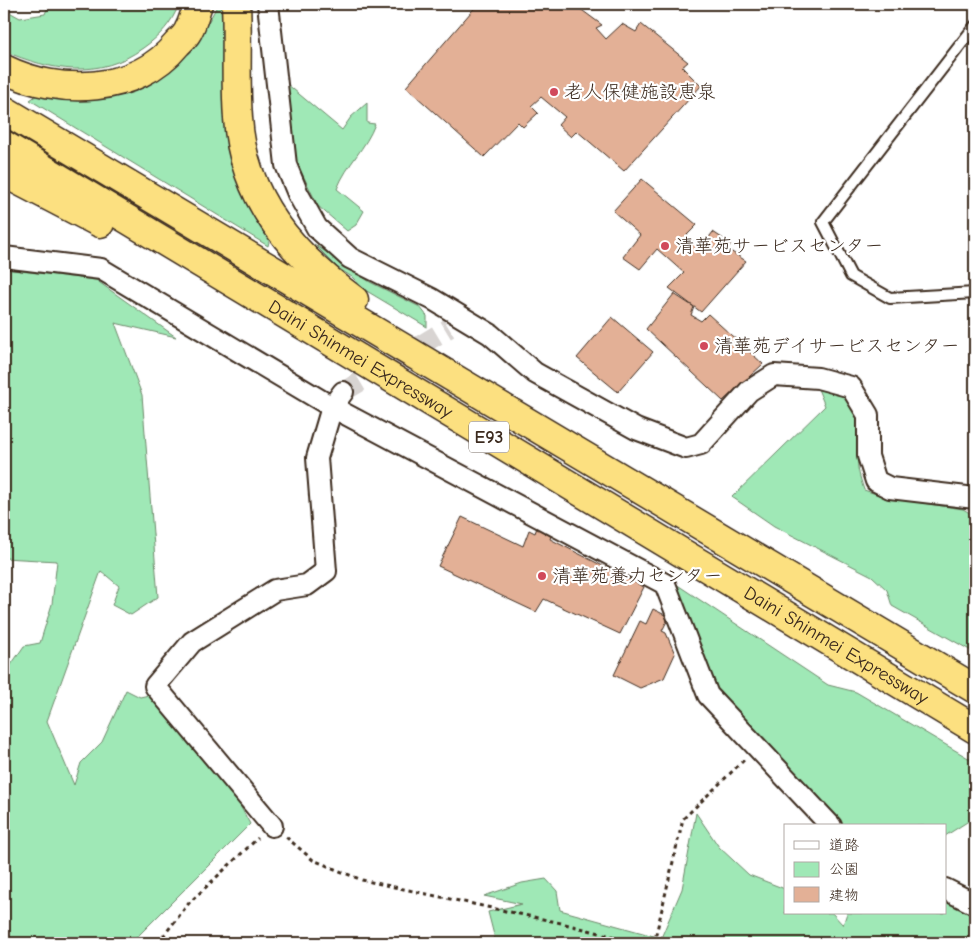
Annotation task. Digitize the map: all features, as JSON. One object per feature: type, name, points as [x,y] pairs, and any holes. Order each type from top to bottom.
[{"type":"highway","points":[[4,69],[38,83],[70,86],[104,85],[138,76],[166,58],[189,30],[198,4]]},
{"type":"highway","points":[[236,4],[238,119],[245,161],[262,204],[292,247],[327,280],[372,313],[393,341]]},
{"type":"highway","name":"Daini Shinmei Expressway","points":[[4,110],[975,689]]},
{"type":"highway","name":"Daini Shinmei Expressway","points":[[4,145],[975,729]]},
{"type":"highway","points":[[4,173],[335,344]]},
{"type":"street","points":[[268,4],[286,165],[298,194],[317,228],[350,258],[432,299],[453,322],[490,334],[535,373],[636,429],[686,448],[701,444],[749,392],[774,375],[818,378],[851,387],[868,415],[868,456],[876,481],[890,488],[975,498]]},
{"type":"street","points":[[4,257],[101,270],[338,399],[664,584],[708,695],[829,824]]},
{"type":"street","points":[[272,826],[155,686],[192,642],[275,590],[307,585],[326,571],[317,458],[338,399]]},
{"type":"street","points":[[946,890],[975,904]]},
{"type":"lane","points":[[975,26],[823,222],[851,276],[890,298],[975,293]]},
{"type":"path","points":[[654,943],[682,819],[757,747]]},
{"type":"path","points":[[158,943],[189,903],[272,826],[313,860],[362,880],[552,921],[638,943]]},
{"type":"green space","points":[[49,4],[179,4],[165,29],[155,39],[126,58],[109,65],[75,69],[57,67],[4,51],[4,9],[20,18],[45,14]]},
{"type":"green space","points":[[216,4],[225,4],[227,148],[250,207],[270,237],[268,246],[30,100],[37,95],[96,92],[143,84],[162,74],[181,59],[199,37],[216,8]]},
{"type":"green space","points":[[287,84],[342,130],[351,117],[367,103],[367,123],[375,124],[367,141],[337,189],[364,211],[356,225],[347,231],[318,206],[296,161]]},
{"type":"green space","points":[[314,244],[370,282],[420,307],[427,316],[427,327],[365,290],[352,277],[338,268]]},
{"type":"green space","points":[[4,269],[96,280],[176,337],[115,323],[142,395],[158,597],[131,615],[112,605],[119,586],[101,571],[47,721],[74,785],[81,763],[102,742],[126,690],[140,697],[149,695],[230,787],[250,824],[131,943],[4,943],[4,675],[24,646],[40,643],[52,604],[57,561],[4,558]]},
{"type":"green space","points":[[818,389],[835,393],[847,399],[854,407],[858,428],[858,468],[864,490],[888,498],[963,509],[975,516],[975,653],[892,606],[887,590],[872,576],[774,526],[732,497],[825,406]]},
{"type":"green space","points":[[676,584],[828,685],[856,692],[975,762],[975,817],[946,835],[946,824],[840,824],[715,686]]},
{"type":"green space","points":[[696,813],[719,847],[749,875],[784,889],[784,914],[833,914],[843,925],[847,914],[946,914],[946,896],[975,911],[975,943],[496,943],[488,912],[522,904],[484,896],[522,883],[546,879],[557,891],[560,910],[661,938],[682,889]]},
{"type":"building","name":"老人保健施設恵泉","points":[[478,4],[561,4],[570,10],[575,5],[602,25],[596,28],[606,39],[622,24],[636,32],[641,24],[688,62],[682,67],[701,86],[624,171],[577,131],[571,137],[558,125],[565,117],[541,97],[531,106],[538,113],[523,127],[518,122],[484,157],[406,87]]},
{"type":"building","name":"清華苑サービスセンター","points":[[642,179],[697,225],[686,236],[701,248],[713,232],[731,244],[727,249],[746,261],[701,312],[669,288],[684,273],[657,249],[640,269],[623,257],[640,235],[613,211]]},
{"type":"building","name":"清華苑デイサービスセンター","points":[[674,294],[694,307],[691,315],[701,321],[708,314],[763,364],[723,401],[646,329]]},
{"type":"building","points":[[612,317],[653,352],[618,392],[577,358]]},
{"type":"building","name":"清華苑養力センター","points":[[462,517],[523,546],[529,530],[535,533],[539,522],[554,528],[550,539],[644,587],[620,634],[544,599],[536,612],[438,566]]},
{"type":"building","points":[[653,609],[669,617],[662,631],[666,633],[675,654],[664,678],[640,688],[614,675],[640,621],[646,624]]},
{"type":"tunnel","points":[[343,392],[449,328]]},
{"type":"place","name":"老人保健施設恵泉","points":[[554,92]]},
{"type":"place","name":"清華苑サービスセンター","points":[[665,246]]},
{"type":"place","name":"清華苑デイサービスセンター","points":[[704,346]]},
{"type":"place","name":"清華苑養力センター","points":[[542,576]]}]
